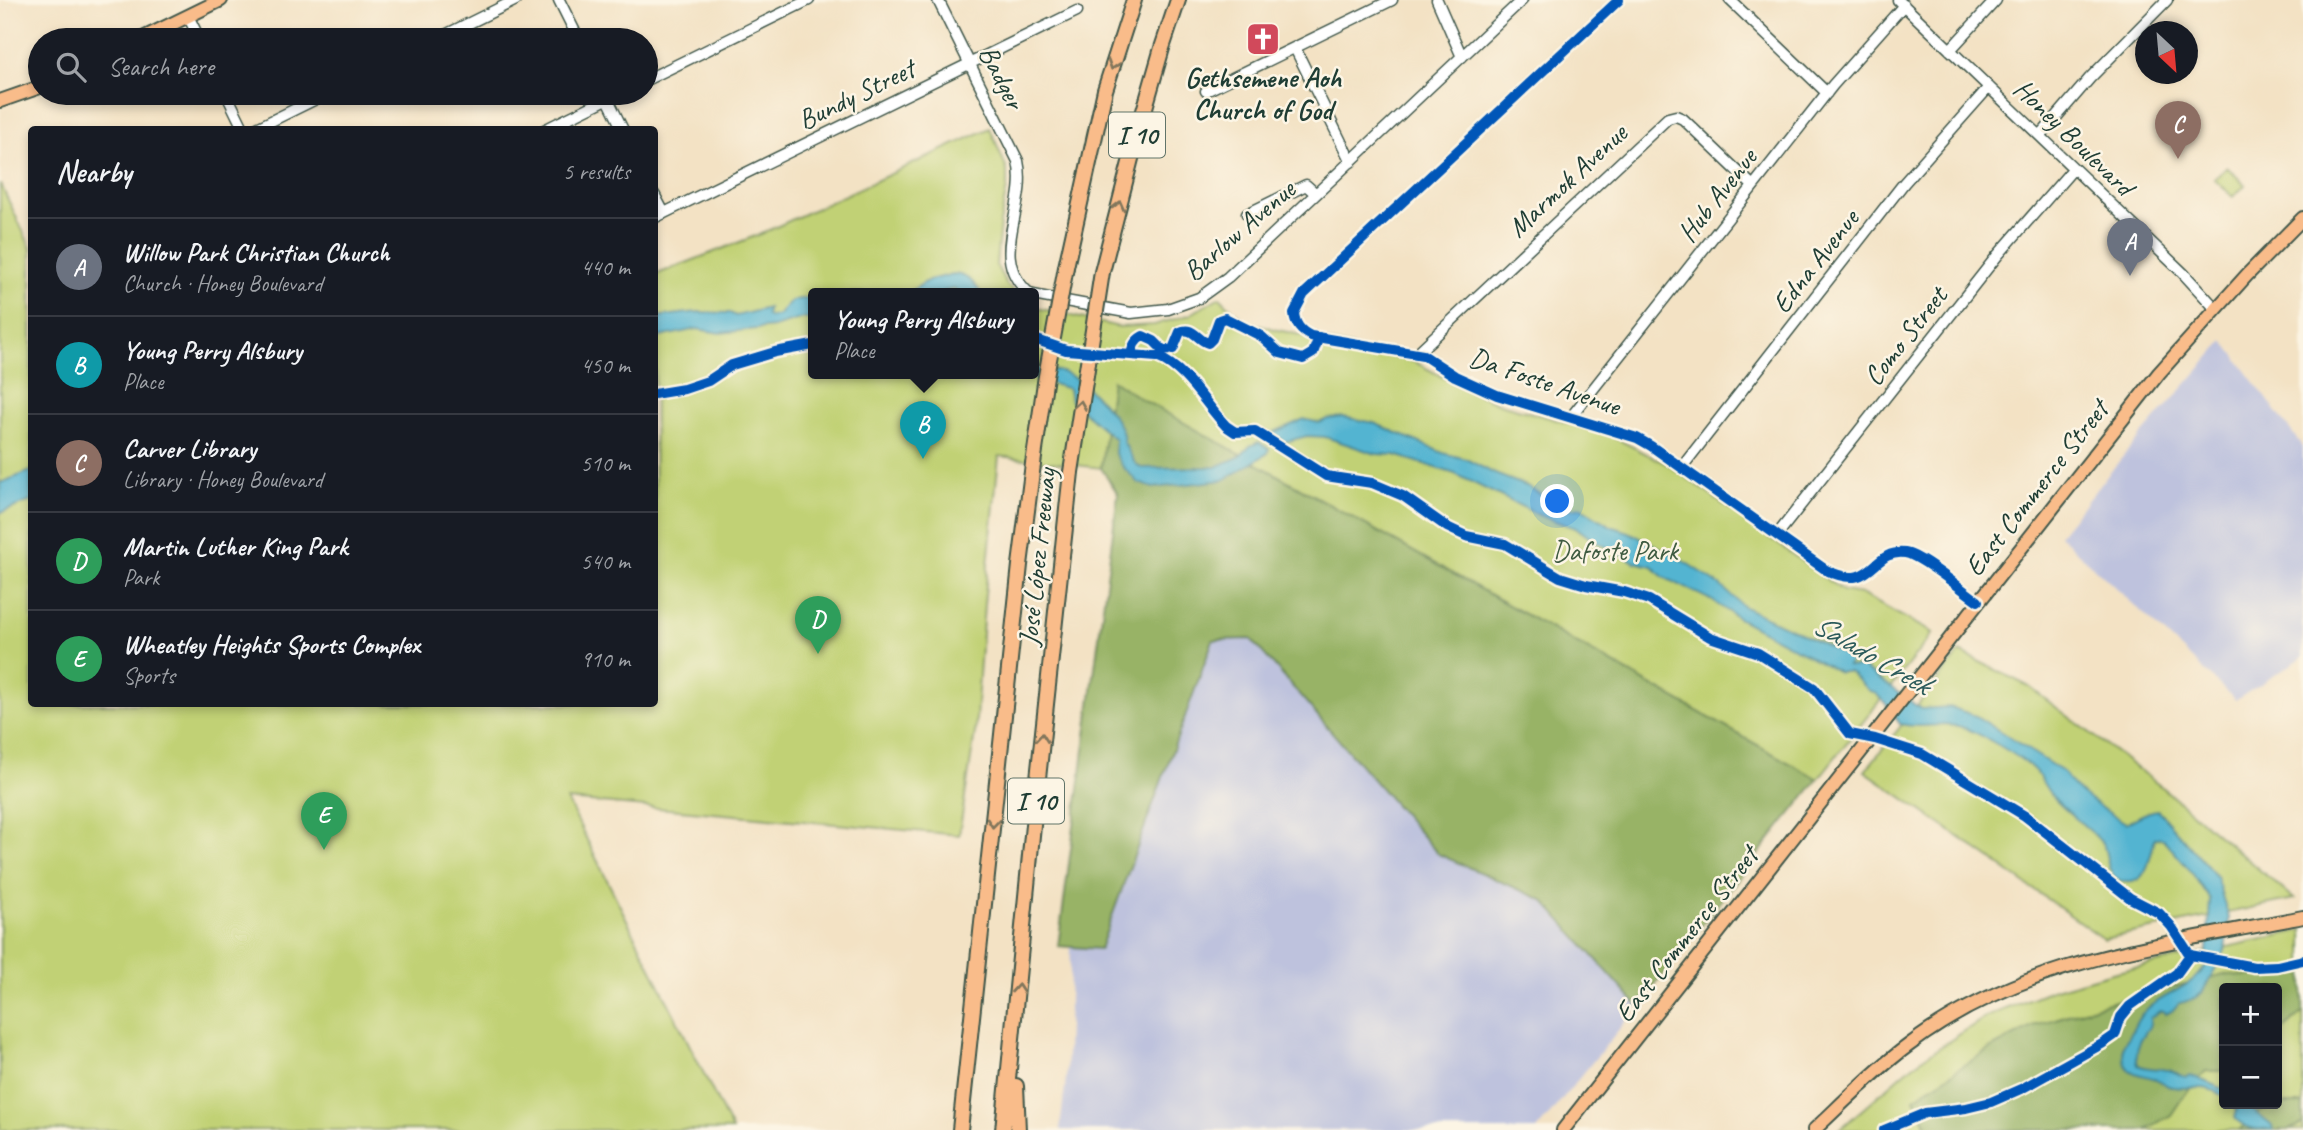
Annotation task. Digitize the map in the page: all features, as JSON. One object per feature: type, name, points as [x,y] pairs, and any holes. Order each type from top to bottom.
[{"type":"highway","name":"José López Freeway","points":[[960,1130],[1020,565],[1046,376],[1066,267],[1105,90],[1134,0]]},
{"type":"highway","name":"José López Freeway","points":[[1003,1130],[1071,472],[1102,272],[1139,128],[1178,0]]},
{"type":"highway","points":[[1014,1028],[1017,1130]]},
{"type":"highway","points":[[951,1130],[964,1087]]},
{"type":"main road","points":[[164,28],[221,0]]},
{"type":"main road","points":[[0,101],[28,91]]},
{"type":"main road","name":"East Commerce Street","points":[[1563,1130],[2159,373],[2303,218]]},
{"type":"main road","points":[[1814,1130],[1908,1045],[1970,1006],[2013,985],[2108,956],[2303,916]]},
{"type":"street","points":[[459,28],[516,0]]},
{"type":"street","points":[[559,0],[573,28]]},
{"type":"street","points":[[658,74],[809,0]]},
{"type":"street","name":"Badger","points":[[938,0],[1014,152],[1021,176]]},
{"type":"street","points":[[1206,91],[1392,0]]},
{"type":"street","points":[[1437,0],[1462,57]]},
{"type":"street","points":[[1316,194],[1522,0]]},
{"type":"street","name":"Da Foste Avenue","points":[[1619,0],[1304,294],[1294,313],[1297,324],[1304,333],[1311,336],[1423,355],[1455,376],[1480,388],[1637,438],[1826,570],[1845,578],[1863,575],[1883,559],[1906,553],[1978,601]]},
{"type":"street","points":[[1730,0],[1827,93]]},
{"type":"street","points":[[1950,50],[1996,0]]},
{"type":"street","points":[[2040,136],[2090,78],[2167,0]]},
{"type":"street","name":"Hub Avenue","points":[[1571,417],[1901,3]]},
{"type":"street","name":"Honey Boulevard","points":[[1901,3],[2183,273],[2216,309]]},
{"type":"street","name":"Bundy Street","points":[[659,215],[1077,11]]},
{"type":"street","points":[[188,16],[194,28]]},
{"type":"street","points":[[1295,48],[1351,162]]},
{"type":"street","name":"Edna Avenue","points":[[1682,467],[1904,183],[1989,87]]},
{"type":"street","points":[[232,105],[242,126]]},
{"type":"street","points":[[261,126],[304,105]]},
{"type":"street","points":[[551,126],[590,105]]},
{"type":"street","points":[[610,105],[621,126]]},
{"type":"street","name":"Marmok Avenue","points":[[1416,354],[1668,118],[1676,116],[1683,119],[1753,186]]},
{"type":"street","name":"Como Street","points":[[1777,535],[1997,256],[2073,169]]},
{"type":"street","name":"Barlow Avenue","points":[[1021,176],[1021,189],[1008,255],[1018,283],[1024,288]]},
{"type":"street","name":"Barlow Avenue","points":[[1039,296],[1131,313],[1178,307],[1199,298],[1218,285],[1316,194],[1306,185],[1247,214]]},
{"type":"shaded area","points":[[2224,341],[2303,447],[2303,657],[2236,700],[2059,535],[2125,454]]},
{"type":"shaded area","points":[[1250,639],[1438,854],[1543,900],[1638,1006],[1537,1130],[1060,1130],[1066,1078],[1071,947],[1100,949],[1213,640]]},
{"type":"green space","name":"Dafoste Park","points":[[990,128],[1007,170],[996,265],[1010,288],[808,288],[808,379],[1039,379],[1039,308],[1119,327],[1154,325],[1189,315],[1220,297],[1245,322],[1415,362],[1500,404],[1607,434],[1669,465],[1843,591],[1861,594],[1933,633],[1818,779],[1112,380],[1101,468],[999,456],[984,604],[975,733],[959,835],[567,800],[732,1130],[0,1130],[0,183],[28,242],[28,707],[658,707],[658,274],[763,233]]},
{"type":"green space","points":[[2227,167],[2245,185],[2233,197],[2214,179]]},
{"type":"green space","points":[[1112,380],[1818,779],[1638,1006],[1543,900],[1438,854],[1251,639],[1213,640],[1100,949],[1058,946],[1118,494],[1101,468]]},
{"type":"green space","points":[[1960,652],[2028,686],[2159,785],[2294,899],[2104,939],[1865,771]]},
{"type":"green space","points":[[2303,930],[2303,1130],[1839,1130],[1913,1065],[1986,1017],[2051,990],[2112,973]]},
{"type":"green space","points":[[2303,968],[2303,1012],[2282,1030],[2282,983],[2219,983],[2219,1071],[2206,1071],[2185,1094],[2171,1115],[2145,1130],[1929,1130],[1914,1098],[1991,1048],[2036,1025],[2100,1005],[2224,974],[2245,976]]},
{"type":"green space","points":[[2303,1104],[2303,1123],[2289,1130],[2239,1130],[2258,1112],[2282,1109],[2282,1105]]},
{"type":"water","points":[[953,274],[969,279],[977,288],[916,288],[929,280]]},
{"type":"water","points":[[808,298],[808,319],[803,318],[774,327],[720,333],[697,329],[658,337],[658,317],[697,312],[730,313],[736,316],[768,308],[766,315],[769,317],[779,315],[786,305]]},
{"type":"water","points":[[1039,368],[1058,371],[1073,377],[1102,402],[1118,423],[1123,441],[1135,463],[1141,468],[1216,467],[1239,457],[1250,446],[1259,442],[1269,449],[1268,453],[1224,480],[1153,488],[1138,483],[1123,467],[1115,454],[1115,439],[1071,401],[1069,389],[1037,379],[1039,379]]},
{"type":"water","points":[[1343,417],[1374,423],[1529,487],[1557,506],[1570,509],[1580,507],[1611,526],[1676,556],[1720,585],[1744,607],[1830,647],[1851,660],[1848,666],[1862,667],[1921,709],[1950,707],[1976,716],[2063,772],[2083,795],[2126,823],[2145,813],[2158,810],[2216,876],[2229,918],[2225,951],[2202,993],[2178,1004],[2166,1014],[2160,1011],[2150,1018],[2151,1025],[2141,1039],[2138,1049],[2138,1065],[2172,1071],[2185,1077],[2190,1075],[2219,1087],[2219,1094],[2205,1088],[2170,1087],[2158,1080],[2133,1073],[2123,1057],[2124,1043],[2143,1012],[2194,979],[2206,966],[2210,900],[2190,870],[2163,839],[2155,838],[2150,860],[2139,879],[2125,882],[2118,879],[2110,871],[2102,843],[2051,795],[2033,769],[1986,738],[1958,726],[1900,724],[1887,705],[1849,672],[1839,672],[1738,618],[1711,600],[1663,577],[1652,566],[1635,562],[1578,529],[1541,516],[1455,474],[1395,455],[1376,454],[1325,437],[1307,436],[1285,442],[1272,433],[1304,419],[1319,423]]},
{"type":"water","points":[[28,472],[28,502],[0,513],[0,483]]},
{"type":"water","points":[[2251,1109],[2274,1130],[2243,1125],[2235,1118],[2237,1110]]},
{"type":"cycle path","points":[[1619,0],[1304,294],[1294,313],[1297,324],[1311,336],[1423,355],[1455,376],[1497,395],[1637,438],[1826,570],[1854,577],[1871,569],[1885,557],[1905,553],[1931,566],[1978,601]]},
{"type":"cycle path","points":[[1131,355],[1134,344],[1143,336],[1154,341],[1164,351],[1173,349],[1180,332],[1184,331],[1192,332],[1208,343],[1219,320],[1225,318],[1261,336],[1280,353],[1303,359],[1313,353],[1319,337]]},
{"type":"cycle path","points":[[1039,341],[1066,350],[1157,357],[1168,362],[1186,378],[1226,426],[1235,432],[1255,431],[1326,476],[1372,483],[1403,496],[1447,527],[1466,536],[1505,544],[1560,577],[1649,600],[1710,637],[1758,653],[1814,688],[1850,734],[1922,754],[2025,816],[2130,898],[2159,913],[2190,955],[2254,967],[2277,966],[2303,960]]},
{"type":"cycle path","points":[[658,393],[708,381],[732,365],[775,352],[808,346]]},
{"type":"cycle path","points":[[1884,1130],[1925,1113],[1991,1102],[2023,1088],[2102,1044],[2115,1035],[2121,1017],[2130,1006],[2177,973],[2190,955]]},
{"type":"place","name":"Gethsemene Aoh Church of God","points":[[1263,39]]},
{"type":"place","name":"Carver Library","points":[[2178,159]]},
{"type":"place","name":"Willow Park Christian Church","points":[[2130,276]]},
{"type":"place","name":"Young Perry Alsbury","points":[[923,459]]},
{"type":"place","name":"Martin Luther King Park","points":[[818,654]]},
{"type":"place","name":"Wheatley Heights Sports Complex","points":[[324,850]]},
{"type":"water label","name":"Salado Creek","points":[[1872,654]]}]
